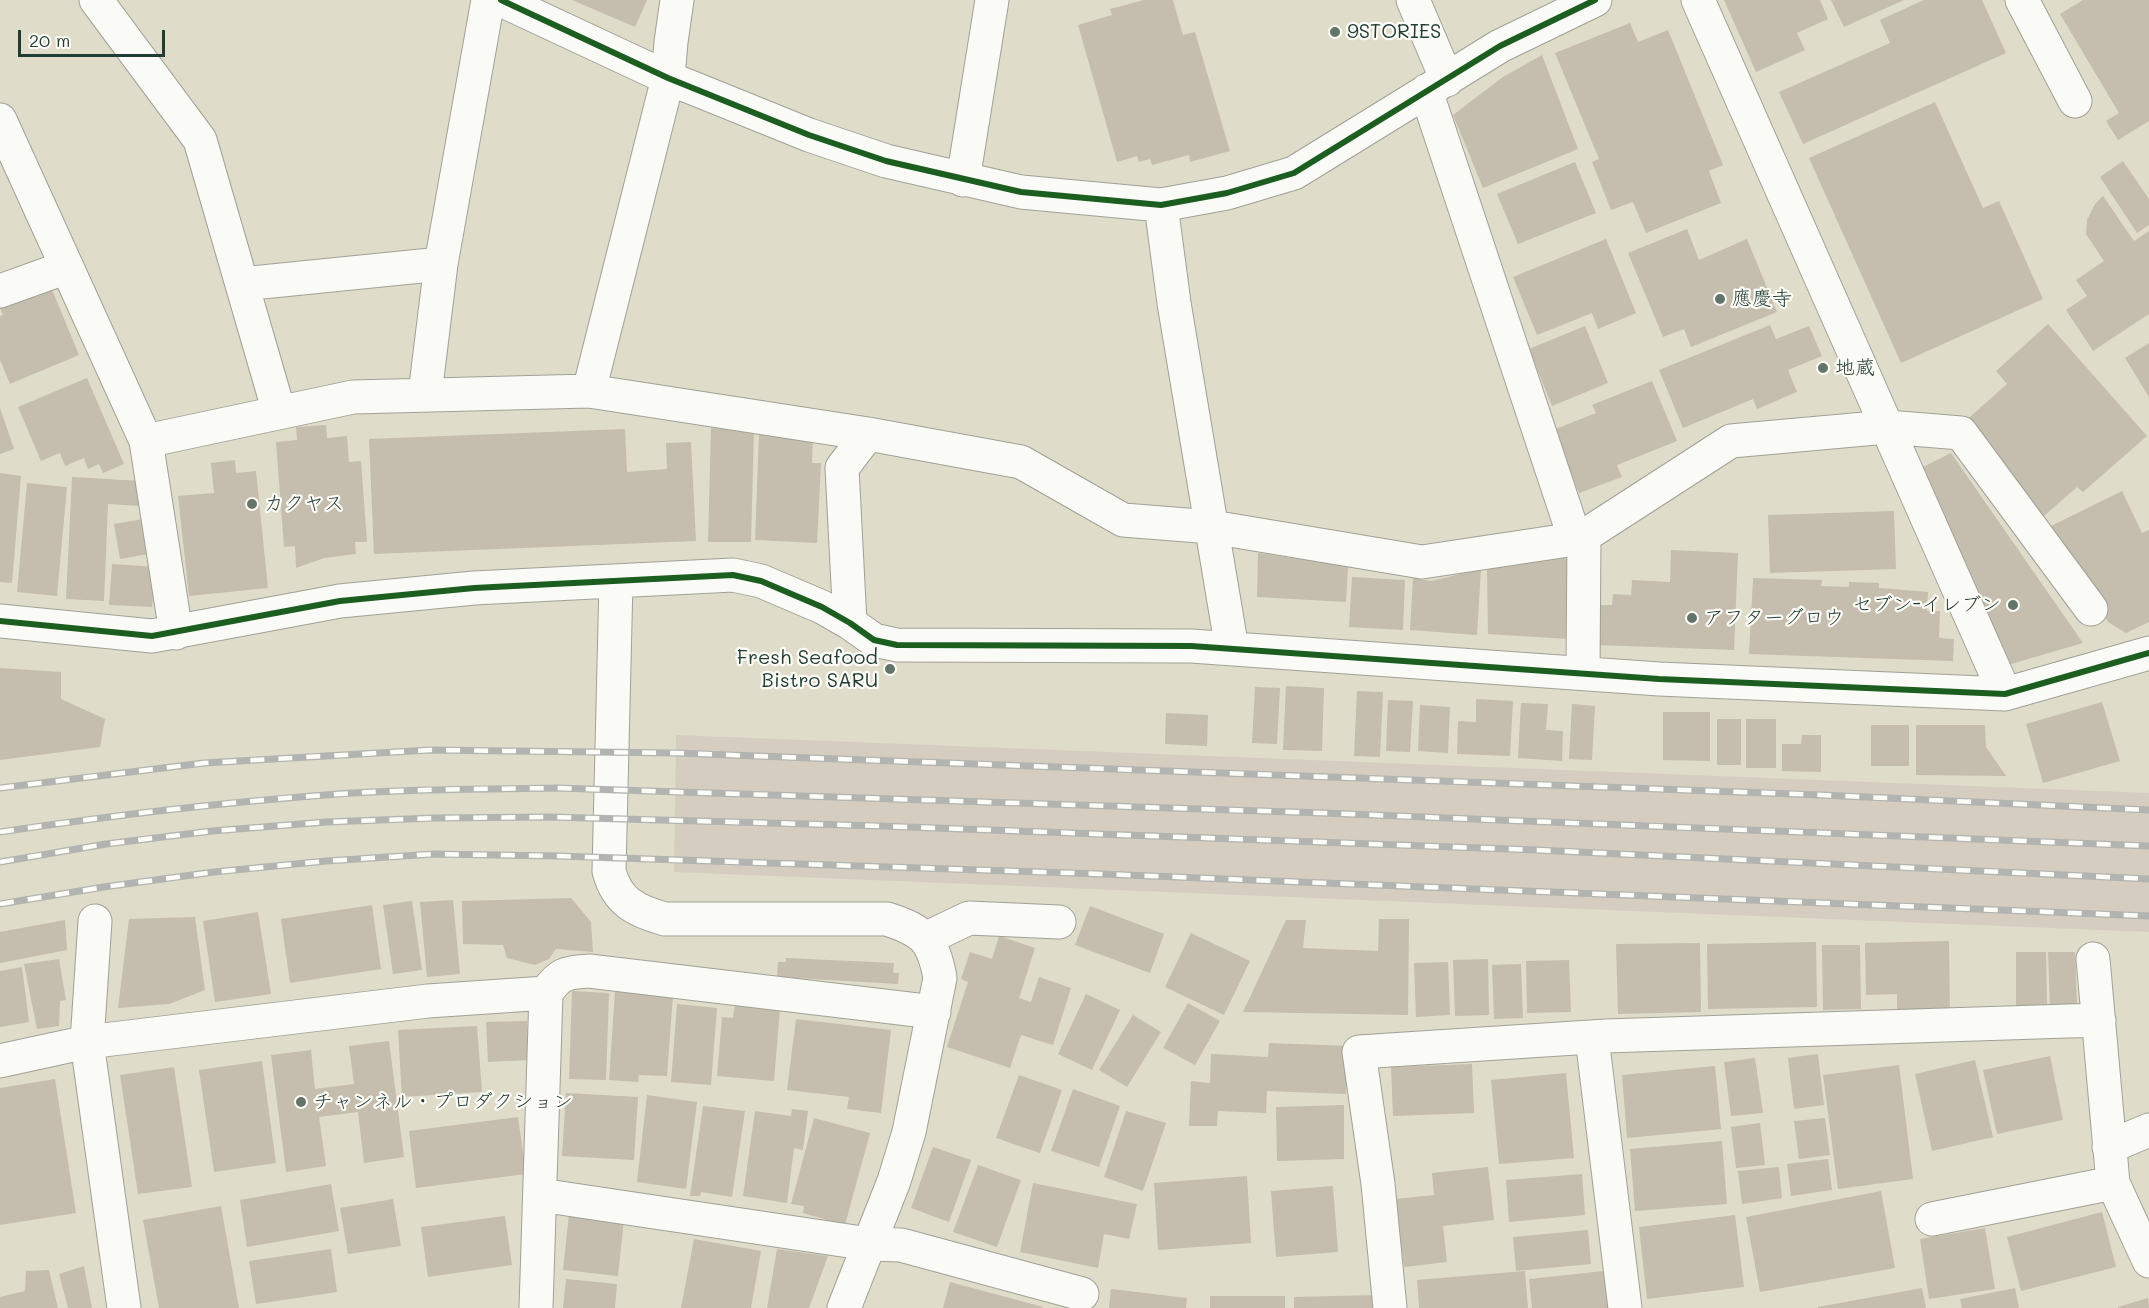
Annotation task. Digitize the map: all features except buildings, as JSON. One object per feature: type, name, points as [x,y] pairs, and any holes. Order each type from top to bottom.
[{"type":"street","points":[[96,0],[200,140],[279,412]]},
{"type":"street","points":[[425,394],[441,264],[488,0]]},
{"type":"street","points":[[501,0],[668,78],[808,135],[886,161],[1021,192],[1161,205],[1227,193],[1294,173],[1500,46],[1594,0]]},
{"type":"street","points":[[589,392],[668,78],[670,42],[677,0]]},
{"type":"street","points":[[963,180],[992,0]]},
{"type":"street","points":[[1413,0],[1437,86],[1579,537],[1583,674]]},
{"type":"street","points":[[1698,0],[2005,694]]},
{"type":"street","points":[[2022,0],[2075,101]]},
{"type":"street","points":[[0,120],[146,441],[176,633]]},
{"type":"street","points":[[1161,205],[1174,303],[1232,649]]},
{"type":"street","points":[[242,284],[441,264]]},
{"type":"street","points":[[0,291],[67,267]]},
{"type":"street","points":[[146,441],[353,397],[589,392],[868,434],[1021,462],[1123,520],[1212,527],[1422,562],[1579,537],[1731,441],[1887,427],[1961,433],[2091,609]]},
{"type":"street","points":[[850,623],[842,468],[868,434]]},
{"type":"street","points":[[0,621],[152,636],[340,601],[474,588],[733,575],[761,581],[822,608],[850,623],[874,640],[897,645],[1191,646],[1583,674],[2005,694],[2149,653]]},
{"type":"street","points":[[616,582],[609,871],[613,886],[628,903],[644,913],[665,919],[887,919],[911,927],[925,939],[936,958],[940,978],[909,1132],[894,1181],[844,1308]]},
{"type":"street","points":[[925,939],[969,918],[1059,922]]},
{"type":"street","points":[[95,921],[87,1042],[124,1308]]},
{"type":"street","points":[[2093,959],[2113,1183],[2149,1261]]},
{"type":"street","points":[[536,1308],[546,993],[556,979],[571,971],[589,971],[934,1012]]},
{"type":"street","points":[[0,1061],[87,1042],[428,1001],[546,993]]},
{"type":"street","points":[[1390,1308],[1378,1184],[1359,1052],[1592,1038],[2099,1020]]},
{"type":"street","points":[[1592,1038],[1625,1308]]},
{"type":"street","points":[[2109,1148],[2149,1130]]},
{"type":"street","points":[[1932,1219],[2113,1183]]},
{"type":"street","points":[[540,1195],[869,1244],[901,1245],[1082,1294]]},
{"type":"shaded area","points":[[676,735],[2149,793],[2149,932],[674,872]]},
{"type":"railway","points":[[0,788],[204,763],[430,750],[675,753],[1821,795],[2149,810]]},
{"type":"railway","points":[[0,832],[162,810],[325,795],[412,790],[557,788],[1323,813],[2149,846]]},
{"type":"railway","points":[[0,862],[106,844],[212,831],[326,822],[550,817],[880,826],[1536,850],[2149,879]]},
{"type":"railway","points":[[0,904],[214,872],[326,861],[434,854],[1101,874],[2149,916]]},
{"type":"cycle path","points":[[501,0],[668,78],[809,135],[886,161],[1021,192],[1161,205],[1227,193],[1294,173],[1500,46],[1595,0]]},
{"type":"cycle path","points":[[0,621],[152,636],[340,601],[474,588],[733,575],[761,581],[822,607],[874,640],[897,645],[1191,646],[1659,679],[2005,694],[2149,653]]},
{"type":"place","name":"9STORIES","points":[[1335,32]]},
{"type":"place","name":"應慶寺","points":[[1720,299]]},
{"type":"place","name":"地蔵","points":[[1823,368]]},
{"type":"place","name":"カクヤス","points":[[252,504]]},
{"type":"place","name":"セブン-イレブン","points":[[2013,605]]},
{"type":"place","name":"アフターグロウ","points":[[1692,618]]},
{"type":"place","name":"Fresh Seafood Bistro SARU","points":[[890,669]]},
{"type":"place","name":"チャンネル・プロダクション","points":[[301,1102]]}]
